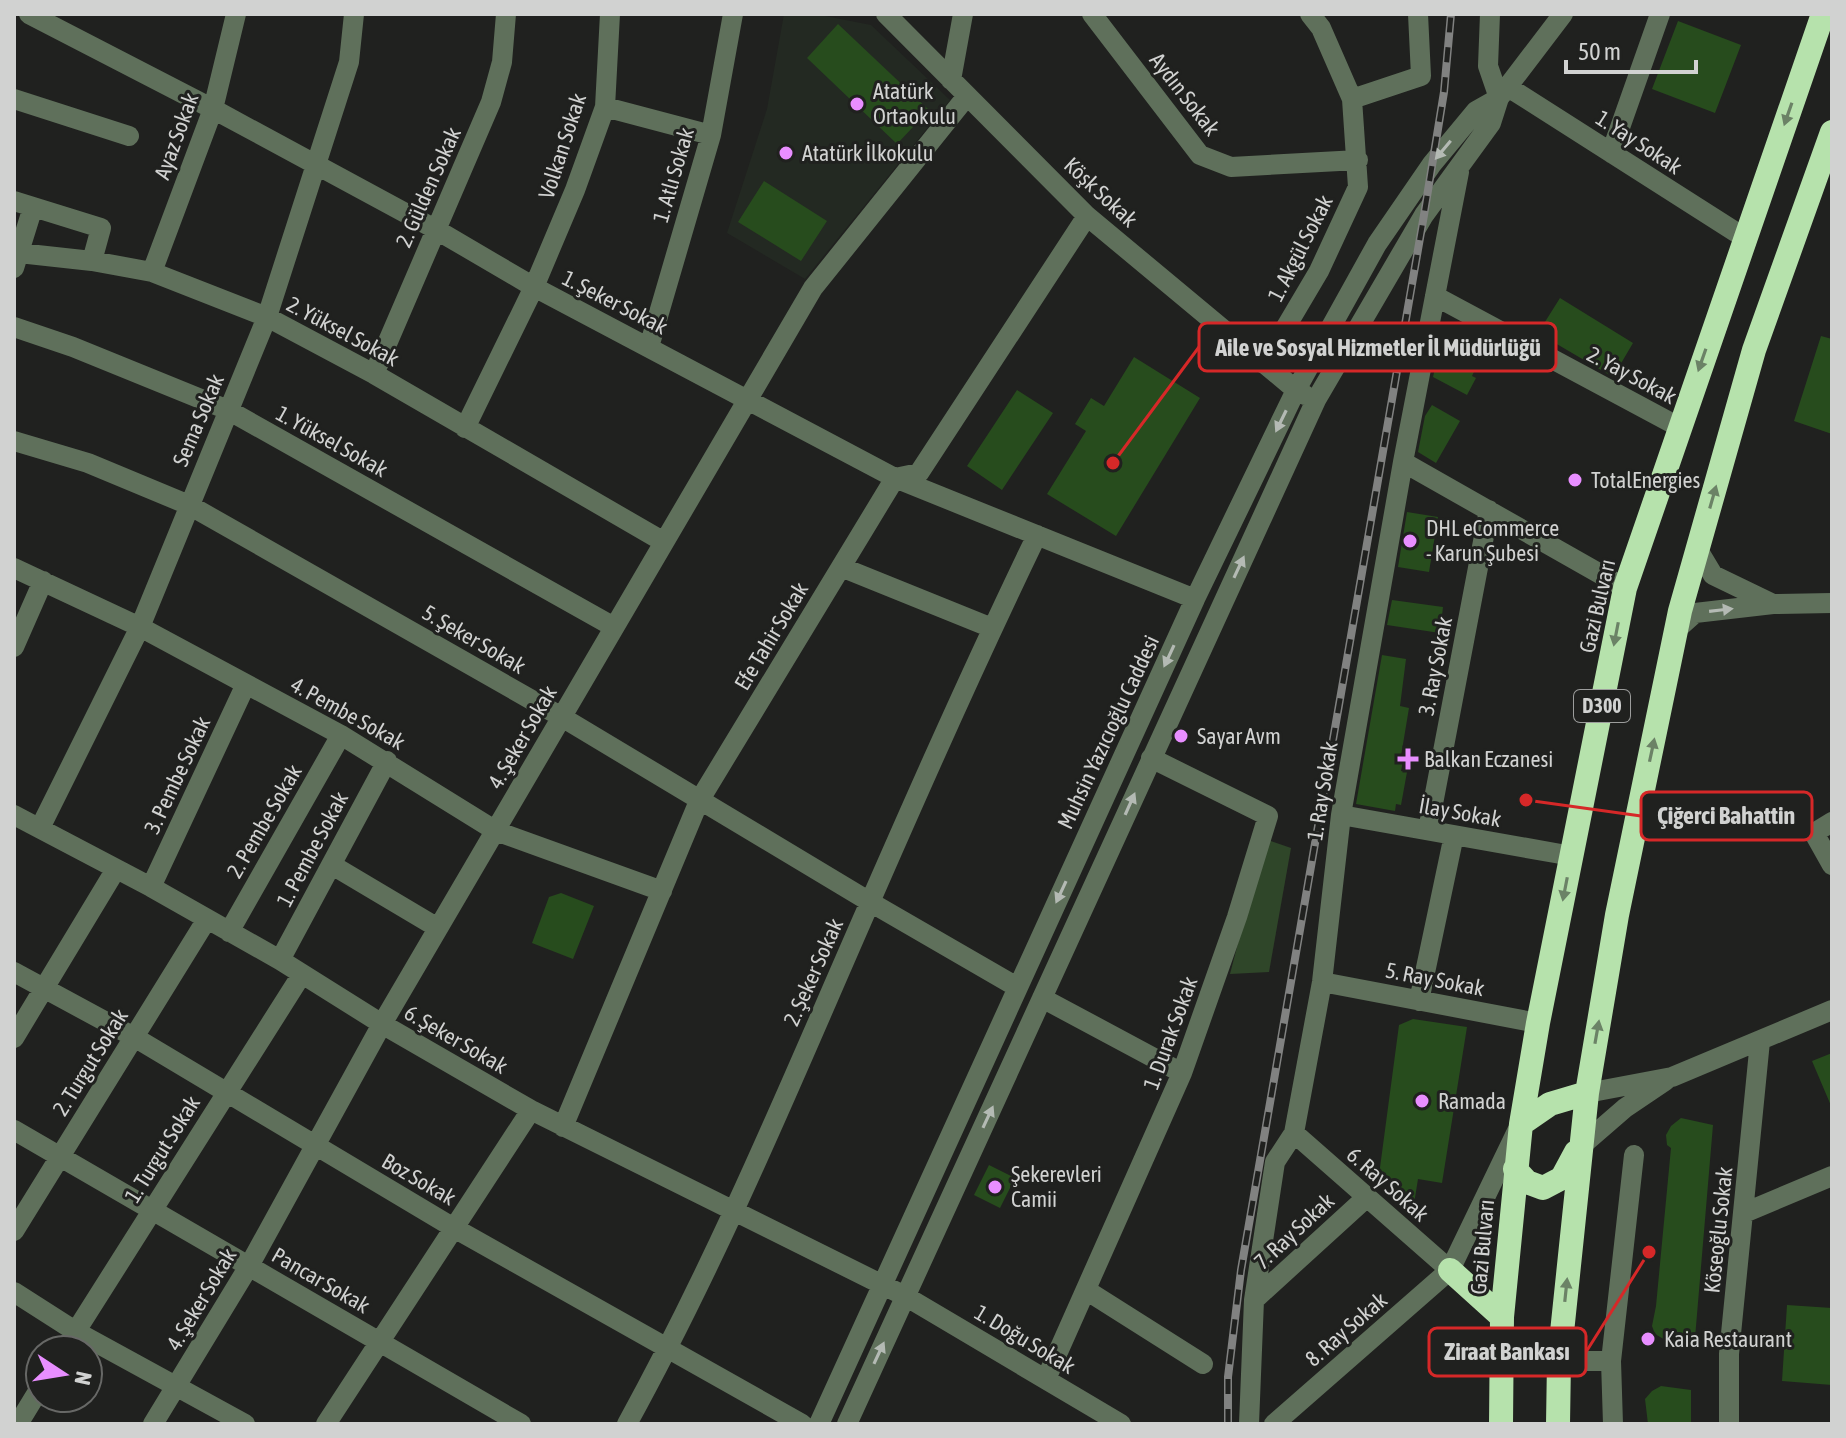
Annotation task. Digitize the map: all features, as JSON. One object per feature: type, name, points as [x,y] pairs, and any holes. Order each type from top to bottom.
[{"type":"highway","name":"Gazi Bulvarı","points":[[1501,1424],[1502,1317],[1521,1124],[1538,1023],[1625,588],[1823,14]]},
{"type":"highway","name":"D300","points":[[1558,1424],[1559,1361],[1587,1093],[1617,915],[1676,630],[1754,350],[1832,132]]},
{"type":"highway","points":[[1521,1124],[1550,1104],[1587,1093]]},
{"type":"highway","points":[[1515,1169],[1527,1182],[1543,1188],[1562,1178],[1580,1147]]},
{"type":"highway","points":[[1450,1270],[1502,1317]]},
{"type":"street","name":"1. Şeker Sokak","points":[[29,14],[62,22],[534,287],[895,478],[1195,599]]},
{"type":"street","name":"Ayaz Sokak","points":[[152,272],[213,109],[236,14]]},
{"type":"street","name":"Sema Sokak","points":[[40,828],[140,627],[267,317],[349,62],[354,14]]},
{"type":"street","name":"2. Gülden Sokak","points":[[374,374],[491,102],[502,62],[506,14]]},
{"type":"street","name":"Volkan Sokak","points":[[465,428],[534,287],[575,190],[605,107],[610,14]]},
{"type":"street","name":"1. Atlı Sokak","points":[[649,347],[711,135],[733,14]]},
{"type":"street","points":[[951,80],[963,14]]},
{"type":"street","name":"Aydın Sokak","points":[[1092,14],[1200,155],[1231,167],[1358,160]]},
{"type":"street","name":"1. Akgül Sokak","points":[[1264,364],[1319,271],[1358,187],[1352,99],[1321,28],[1310,14]]},
{"type":"street","points":[[1352,99],[1421,76],[1418,14]]},
{"type":"street","points":[[1490,14],[1488,66],[1504,92]]},
{"type":"street","name":"Muhsin Yazıcıoğlu Caddesi","points":[[847,1424],[1316,400],[1424,215],[1491,123],[1504,92],[1563,14]]},
{"type":"street","points":[[1611,153],[1660,14]]},
{"type":"street","name":"Köşk Sokak","points":[[886,15],[1087,216],[1296,390],[1316,400]]},
{"type":"street","name":"Muhsin Yazıcıoğlu Caddesi","points":[[819,1424],[1195,599],[1296,390],[1377,244],[1432,164],[1476,111],[1504,92]]},
{"type":"street","name":"1. Yay Sokak","points":[[1504,92],[1611,153],[1745,238]]},
{"type":"street","name":"4. Şeker Sokak","points":[[153,1424],[249,1266],[382,1024],[560,716],[813,288],[967,96]]},
{"type":"street","points":[[14,99],[129,136]]},
{"type":"street","points":[[605,107],[711,135]]},
{"type":"street","name":"1. Ray Sokak","points":[[1249,1424],[1254,1300],[1275,1162],[1294,1133],[1322,982],[1341,815],[1403,462],[1460,164]]},
{"type":"street","points":[[16,261],[24,204],[101,228],[92,261]]},
{"type":"street","name":"Efe Tahir Sokak","points":[[563,1127],[699,801],[895,478],[919,473],[1087,216]]},
{"type":"street","name":"2. Yüksel Sokak","points":[[16,261],[92,261],[152,272],[267,317],[374,374],[664,542]]},
{"type":"street","name":"2. Yay Sokak","points":[[1435,296],[1679,427]]},
{"type":"street","name":"1. Yüksel Sokak","points":[[14,327],[73,347],[228,410],[614,627]]},
{"type":"street","name":"5. Şeker Sokak","points":[[14,441],[88,463],[189,505],[560,716],[1017,987]]},
{"type":"street","points":[[1403,462],[1625,588]]},
{"type":"street","name":"3. Ray Sokak","points":[[1428,830],[1489,510]]},
{"type":"street","name":"2. Şeker Sokak","points":[[627,1424],[735,1213],[992,628],[1037,535]]},
{"type":"street","points":[[1698,550],[1713,575],[1773,604]]},
{"type":"street","points":[[841,567],[992,628]]},
{"type":"street","name":"4. Pembe Sokak","points":[[14,568],[140,627],[341,735],[496,831],[662,891]]},
{"type":"street","points":[[14,647],[43,581]]},
{"type":"street","points":[[1676,630],[1695,613],[1831,601]]},
{"type":"street","name":"3. Pembe Sokak","points":[[151,887],[246,684]]},
{"type":"street","name":"2. Pembe Sokak","points":[[229,932],[341,735]]},
{"type":"street","name":"1. Durak Sokak","points":[[1046,1379],[1182,1073],[1237,917],[1268,816],[1151,758]]},
{"type":"street","name":"1. Pembe Sokak","points":[[280,960],[387,761]]},
{"type":"street","name":"6. Şeker Sokak","points":[[14,815],[280,960],[382,1024],[531,1110],[883,1285]]},
{"type":"street","name":"İlay Sokak","points":[[1341,815],[1572,856]]},
{"type":"street","points":[[1832,822],[1814,833],[1832,865]]},
{"type":"street","points":[[1419,1001],[1454,835]]},
{"type":"street","points":[[332,865],[438,928]]},
{"type":"street","points":[[14,1038],[116,869]]},
{"type":"street","name":"2. Turgut Sokak","points":[[14,1231],[207,919]]},
{"type":"street","name":"Boz Sokak","points":[[14,972],[134,1037],[454,1228],[802,1424]]},
{"type":"street","name":"1. Turgut Sokak","points":[[73,1334],[302,974]]},
{"type":"street","name":"5. Ray Sokak","points":[[1322,982],[1538,1023]]},
{"type":"street","points":[[1042,998],[1182,1073]]},
{"type":"street","points":[[1580,1147],[1625,1108],[1672,1077],[1832,1010]]},
{"type":"street","name":"Köseoğlu Sokak","points":[[1729,1424],[1729,1354],[1760,1041]]},
{"type":"street","points":[[1587,1093],[1672,1077]]},
{"type":"street","points":[[326,1424],[531,1110]]},
{"type":"street","points":[[1450,1270],[1521,1124]]},
{"type":"street","name":"Pancar Sokak","points":[[14,1130],[521,1424]]},
{"type":"street","name":"6. Ray Sokak","points":[[1294,1133],[1450,1270]]},
{"type":"street","points":[[1613,1424],[1611,1361],[1634,1155]]},
{"type":"street","points":[[1744,1213],[1832,1176]]},
{"type":"street","name":"7. Ray Sokak","points":[[1254,1300],[1367,1197]]},
{"type":"street","name":"8. Ray Sokak","points":[[1274,1424],[1450,1270]]},
{"type":"street","name":"1. Doğu Sokak","points":[[883,1285],[1121,1424]]},
{"type":"street","points":[[1086,1290],[1203,1364]]},
{"type":"street","points":[[14,1292],[75,1331],[245,1424]]},
{"type":"street","points":[[1559,1361],[1611,1361]]},
{"type":"shaded area","name":"Atatürk Ortaokulu","points":[[784,14],[815,14],[871,25],[950,100],[805,279],[727,233],[767,109]]},
{"type":"green space","points":[[1265,839],[1291,848],[1269,972],[1230,974]]},
{"type":"building","points":[[1678,21],[1741,45],[1715,113],[1652,89]]},
{"type":"building","points":[[838,24],[929,110],[897,144],[807,58]]},
{"type":"building","points":[[764,181],[827,221],[801,261],[738,222]]},
{"type":"building","points":[[1560,298],[1633,343],[1613,377],[1538,333]]},
{"type":"building","points":[[1443,332],[1483,353],[1467,395],[1433,377]]},
{"type":"building","points":[[1821,336],[1832,339],[1832,434],[1794,421]]},
{"type":"building","points":[[1134,357],[1200,398],[1116,536],[1047,494],[1086,431],[1075,424],[1091,398],[1104,406]]},
{"type":"building","points":[[1017,390],[1053,413],[1002,490],[967,466]]},
{"type":"building","points":[[1432,405],[1460,421],[1436,463],[1418,452],[1425,416]]},
{"type":"building","points":[[1407,512],[1438,517],[1429,572],[1398,567]]},
{"type":"building","points":[[1392,600],[1443,607],[1440,633],[1387,625]]},
{"type":"building","points":[[1382,655],[1406,659],[1400,706],[1409,708],[1401,756],[1404,756],[1401,771],[1407,772],[1401,805],[1396,804],[1395,811],[1356,804]]},
{"type":"building","points":[[561,893],[594,906],[573,959],[532,943],[549,897]]},
{"type":"building","name":"Ramada","points":[[1413,1019],[1467,1027],[1442,1183],[1418,1179],[1414,1204],[1379,1175],[1399,1025]]},
{"type":"building","points":[[1832,1053],[1832,1108],[1812,1061]]},
{"type":"building","points":[[1681,1118],[1713,1125],[1695,1338],[1683,1337],[1672,1344],[1655,1334],[1652,1326],[1671,1148],[1667,1145],[1666,1135]]},
{"type":"building","name":"Şekerevleri Camii","points":[[989,1165],[1015,1178],[1000,1208],[974,1195]]},
{"type":"building","points":[[1787,1305],[1832,1308],[1832,1385],[1782,1381]]},
{"type":"building","points":[[1661,1386],[1691,1390],[1691,1424],[1648,1424],[1645,1399]]},
{"type":"railway","points":[[1228,1424],[1228,1377],[1241,1270],[1424,215],[1444,92],[1451,14]]},
{"type":"place","name":"Atatürk Ortaokulu","points":[[857,104]]},
{"type":"place","name":"Atatürk İlkokulu","points":[[786,153]]},
{"type":"place","name":"Aile ve Sosyal Hizmetler İl Müdürlüğü","points":[[1113,463]]},
{"type":"place","name":"TotalEnergies","points":[[1575,480]]},
{"type":"place","name":"DHL eCommerce - Karun Şubesi","points":[[1410,541]]},
{"type":"place","name":"Sayar Avm","points":[[1181,736]]},
{"type":"place","name":"Balkan Eczanesi","points":[[1408,759]]},
{"type":"place","name":"Çiğerci Bahattin","points":[[1526,800]]},
{"type":"place","name":"Ramada","points":[[1422,1101]]},
{"type":"place","name":"Şekerevleri Camii","points":[[995,1187]]},
{"type":"place","name":"Ziraat Bankası","points":[[1649,1252]]},
{"type":"place","name":"Kaia Restaurant","points":[[1648,1339]]}]
